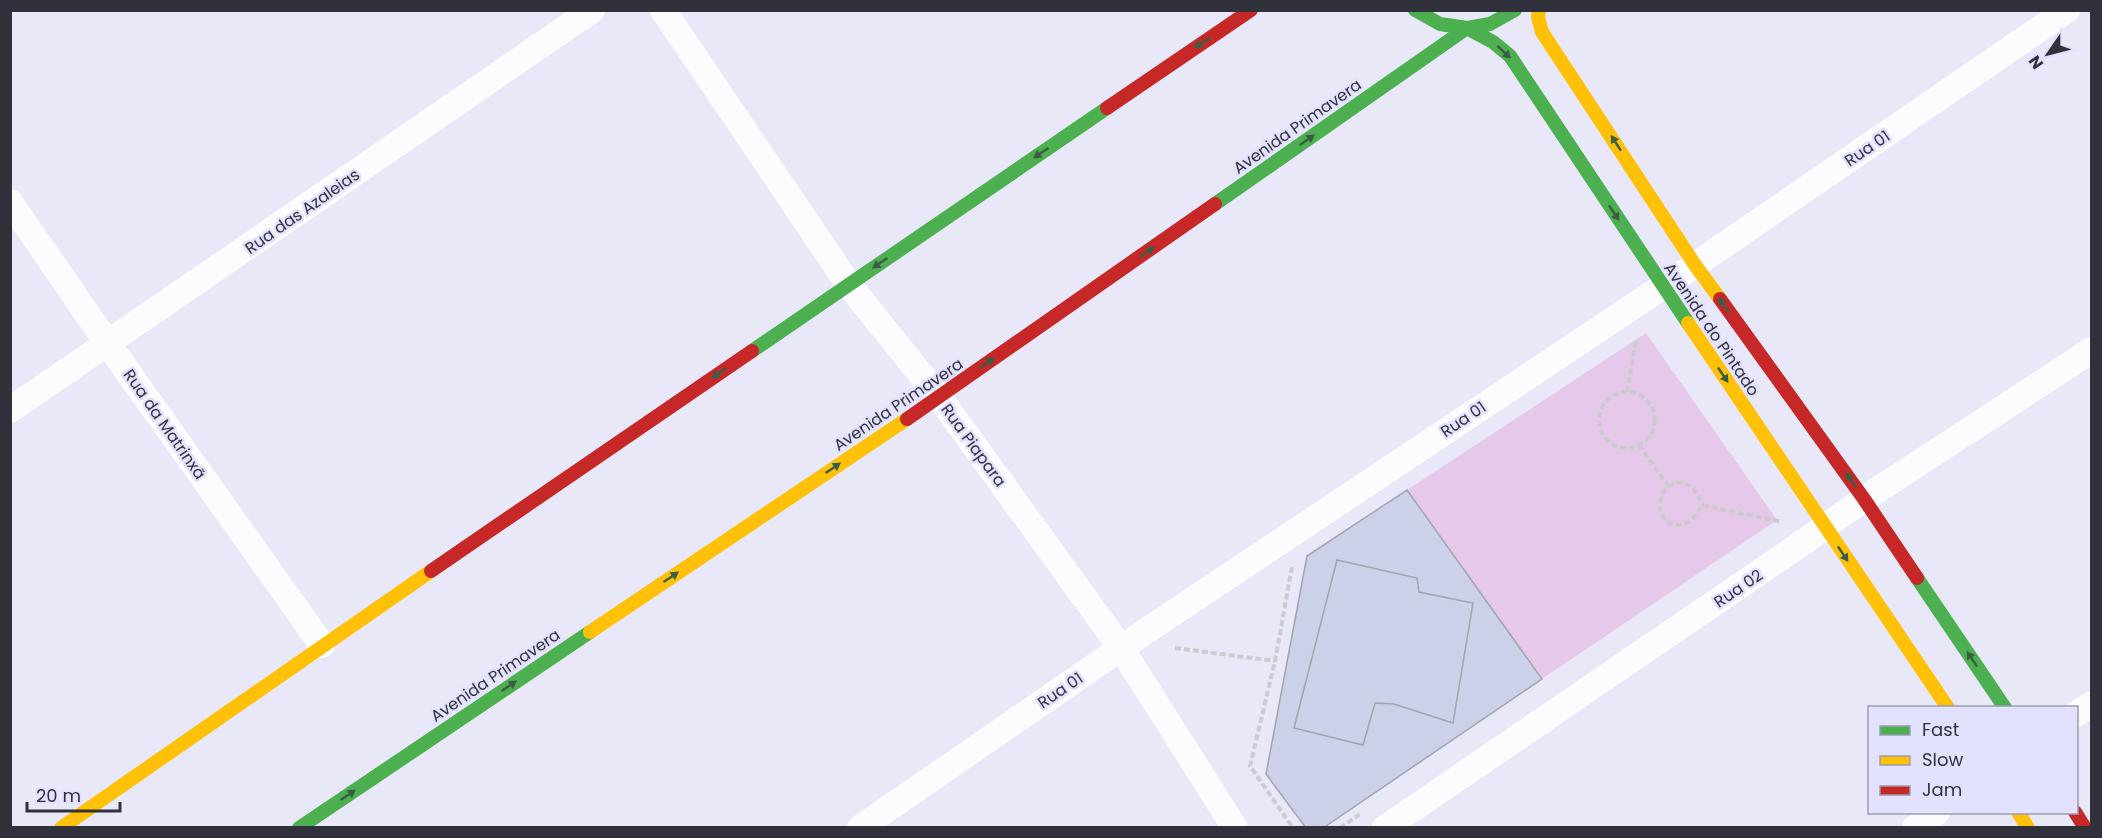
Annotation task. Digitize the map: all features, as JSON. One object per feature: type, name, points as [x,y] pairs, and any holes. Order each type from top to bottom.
[{"type":"street","name":"Rua das Azaleias","points":[[10,410],[592,10]]},
{"type":"street","name":"Rua Piapara","points":[[663,10],[849,285],[939,397],[1121,648],[1235,828]]},
{"type":"street","points":[[61,828],[322,645],[1251,10]]},
{"type":"street","name":"Avenida do Pintado","points":[[1415,10],[1440,24],[1467,28],[1493,42],[1510,56],[1947,706]]},
{"type":"street","name":"Avenida Primavera","points":[[299,828],[939,397],[1467,28],[1490,24],[1515,10]]},
{"type":"street","name":"Avenida do Pintado","points":[[1539,10],[1542,32],[1695,265],[1864,499],[2004,706]]},
{"type":"street","name":"Rua 01","points":[[860,828],[1121,648],[1695,265],[2067,10]]},
{"type":"street","name":"Rua da Matrinxã","points":[[10,202],[322,645]]},
{"type":"street","name":"Rua 02","points":[[1385,828],[1825,528],[1864,499],[2091,350]]},
{"type":"street","points":[[2078,713],[2091,704]]},
{"type":"street","points":[[1915,828],[1936,814]]},
{"type":"street","points":[[2019,814],[2028,828]]},
{"type":"street","points":[[2076,814],[2085,828]]},
{"type":"path","points":[[1627,392],[1636,337]]},
{"type":"path","points":[[1627,392],[1645,398],[1654,414],[1655,423],[1652,432],[1639,445],[1632,447],[1616,446],[1606,437],[1600,424],[1600,416],[1606,402],[1619,393],[1627,392]]},
{"type":"path","points":[[1639,445],[1668,486]]},
{"type":"path","points":[[1681,482],[1691,486],[1697,492],[1702,505],[1692,521],[1682,525],[1671,523],[1663,516],[1658,504],[1661,494],[1668,486],[1681,482]]},
{"type":"path","points":[[1702,505],[1787,522]]},
{"type":"path","points":[[1780,513],[1787,522]]},
{"type":"path","points":[[1777,529],[1787,522]]},
{"type":"path","points":[[1293,564],[1275,661],[1250,766],[1293,828]]},
{"type":"path","points":[[1174,648],[1275,661]]},
{"type":"path","points":[[1340,828],[1370,808]]},
{"type":"shaded area","points":[[1646,333],[1777,520],[1542,679],[1407,490]]},
{"type":"building","points":[[1407,490],[1542,679],[1323,828],[1306,828],[1266,774],[1307,556]]},
{"type":"building","points":[[1337,560],[1417,578],[1419,592],[1473,603],[1453,723],[1394,704],[1375,703],[1363,745],[1294,728]]},
{"type":"traffic: fast","points":[[1415,10],[1440,24],[1467,28],[1493,42],[1510,56],[1688,323]]},
{"type":"traffic: fast","points":[[1215,204],[1467,28],[1490,24],[1515,10]]},
{"type":"traffic: fast","points":[[752,351],[1107,108]]},
{"type":"traffic: fast","points":[[1917,578],[2004,706]]},
{"type":"traffic: fast","points":[[299,828],[590,632]]},
{"type":"traffic: slow","points":[[1539,10],[1538,17],[1542,32],[1695,265],[1720,299]]},
{"type":"traffic: slow","points":[[1688,323],[1947,706]]},
{"type":"traffic: slow","points":[[590,632],[907,419]]},
{"type":"traffic: slow","points":[[61,828],[431,571]]},
{"type":"traffic: slow","points":[[2019,814],[2028,828]]},
{"type":"traffic: jam","points":[[1107,108],[1251,10]]},
{"type":"traffic: jam","points":[[907,419],[1215,204]]},
{"type":"traffic: jam","points":[[1720,299],[1864,499],[1917,578]]},
{"type":"traffic: jam","points":[[431,571],[752,351]]},
{"type":"traffic: jam","points":[[2076,814],[2085,828]]}]
